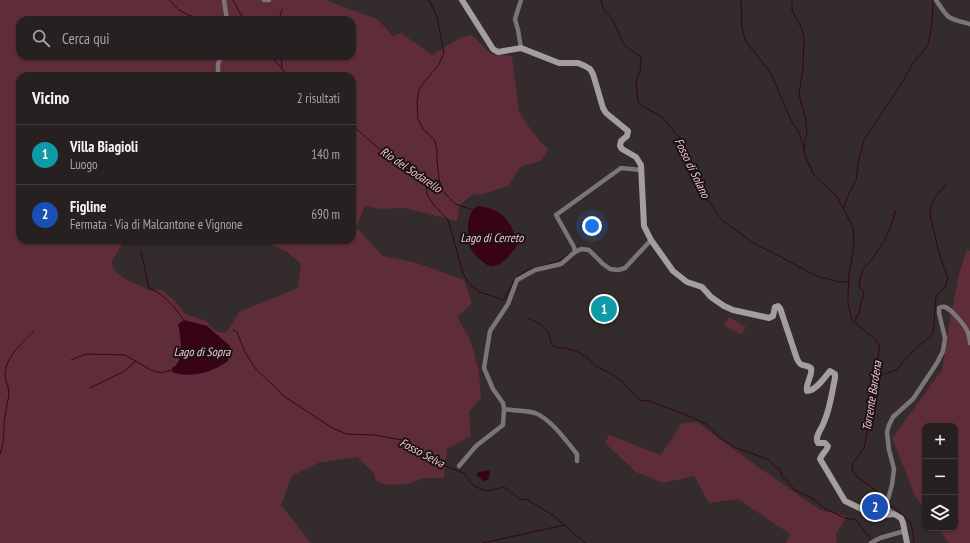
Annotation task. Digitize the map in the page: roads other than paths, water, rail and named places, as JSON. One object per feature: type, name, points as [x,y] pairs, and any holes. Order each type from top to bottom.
[{"type":"street","points":[[224,0],[226,16]]},
{"type":"street","points":[[264,0],[269,0]]},
{"type":"street","points":[[462,0],[493,49],[498,52],[521,48],[559,63],[578,63],[590,69],[606,113],[628,131],[627,136],[621,141],[620,146],[622,149],[636,157],[641,165],[643,220],[646,232],[651,240],[677,275],[687,282],[702,287],[724,306],[733,310],[769,318],[774,316],[775,307],[778,306],[780,308],[800,365],[804,367],[808,366],[812,371],[806,387],[807,392],[811,392],[830,371],[835,374],[836,378],[825,421],[817,437],[818,443],[825,443],[828,446],[827,450],[822,454],[820,459],[845,501],[878,517],[894,514]]},
{"type":"street","points":[[521,0],[515,19],[521,48]]},
{"type":"street","points":[[936,0],[948,17],[952,20],[970,24]]},
{"type":"street","points":[[218,72],[220,60]]},
{"type":"street","points":[[574,252],[574,247],[556,215],[621,168],[642,170]]},
{"type":"street","points":[[459,466],[476,446],[503,425],[503,403],[487,378],[484,368],[490,331],[508,304],[517,280],[534,270],[561,264],[574,252],[581,249],[589,250],[610,269],[618,270],[625,268],[651,240]]},
{"type":"street","points":[[873,514],[878,508],[886,503],[894,469],[889,450],[887,432],[889,425],[893,417],[913,399],[937,364],[943,351],[945,338],[939,308],[942,306],[945,307],[961,321],[968,333],[970,343]]},
{"type":"street","points":[[504,409],[522,410],[540,416],[558,432],[577,454],[577,460]]},
{"type":"street","points":[[886,503],[894,514],[900,518],[905,531],[907,543]]},
{"type":"street","points":[[872,542],[880,538],[905,531]]},
{"type":"water","name":"Lago di Cerreto","points":[[478,206],[500,213],[509,223],[515,237],[517,245],[507,258],[498,265],[487,265],[474,254],[470,247],[468,224],[473,209]]},
{"type":"water","name":"Lago di Sopra","points":[[184,320],[207,326],[230,346],[228,361],[216,368],[202,373],[187,375],[172,372],[172,368],[179,361],[181,349],[178,324]]},
{"type":"water","points":[[489,470],[490,473],[488,480],[483,481],[476,474],[479,472]]},
{"type":"waterway","points":[[169,0],[179,10],[191,16]]},
{"type":"waterway","name":"Rio del Sodarello","points":[[233,0],[242,16]]},
{"type":"waterway","points":[[429,0],[437,17],[444,53],[439,64],[419,89],[417,103],[418,119],[423,129],[434,139],[437,149],[440,188]]},
{"type":"waterway","name":"Fosso di Solano","points":[[601,0],[604,10],[613,20],[623,43],[641,58],[640,71],[636,82],[638,101],[644,107],[661,116],[679,137],[688,153],[706,198],[722,220],[753,243],[816,276],[840,282],[849,282]]},
{"type":"waterway","name":"Torrente Bardena","points":[[741,0],[742,28],[746,42],[767,68],[773,78],[790,118],[800,135],[806,158],[814,175],[837,197],[853,229],[854,244],[849,275],[848,304],[852,320],[876,340],[879,345],[879,352],[867,409],[867,434],[864,448],[853,463],[852,469],[855,475],[878,492],[885,500]]},
{"type":"waterway","points":[[792,0],[792,11],[801,27],[804,37],[803,67],[799,94],[806,121],[807,135],[804,149]]},
{"type":"waterway","points":[[844,207],[856,180],[859,158],[864,140],[903,81],[913,63],[928,45],[932,23],[933,0]]},
{"type":"waterway","points":[[280,16],[282,9]]},
{"type":"waterway","name":"Rio del Sodarello","points":[[274,60],[285,72]]},
{"type":"waterway","points":[[281,60],[282,67]]},
{"type":"waterway","name":"Rio del Sodarello","points":[[356,128],[384,153],[425,177],[440,188],[455,204],[473,210]]},
{"type":"waterway","points":[[425,177],[427,194],[433,204],[448,220],[463,273],[469,284],[479,292],[504,300],[514,280],[518,276],[527,270],[557,262],[568,255]]},
{"type":"waterway","points":[[875,377],[896,370],[913,351],[933,334],[936,297],[938,293],[945,288],[948,278],[939,253],[930,210],[935,198],[946,184]]},
{"type":"waterway","points":[[854,322],[859,313],[864,295],[863,290],[859,287],[863,269],[870,262],[884,241],[896,210]]},
{"type":"waterway","points":[[141,251],[149,288],[165,298],[184,320]]},
{"type":"waterway","points":[[527,318],[544,327],[551,339],[551,344],[557,348],[565,348],[576,351],[587,357],[595,366],[621,380],[639,400],[649,401],[689,416],[706,424],[718,436],[734,447],[769,460],[774,466],[781,470],[782,476],[795,490],[814,499],[824,508],[845,518],[856,520],[872,541]]},
{"type":"waterway","name":"Fosso Selva","points":[[233,330],[237,332],[245,352],[255,368],[285,397],[334,429],[347,434],[375,435],[402,440],[443,465],[464,473],[476,487],[487,491],[504,487],[520,499],[528,500],[554,516],[564,525]]},
{"type":"waterway","points":[[0,454],[3,443],[4,420],[9,393],[5,377],[6,369],[15,351],[33,332]]},
{"type":"waterway","points":[[71,360],[86,354],[125,355],[151,370],[161,373],[172,370]]},
{"type":"waterway","points":[[90,388],[123,372],[136,361]]},
{"type":"waterway","name":"Torrente Bardena","points":[[888,503],[905,516],[910,523],[914,543]]},
{"type":"waterway","name":"Fosso Selva","points":[[483,543],[564,525],[585,543]]},
{"type":"place","name":"Villa Biagioli","points":[[604,309]]},
{"type":"place","name":"Figline","points":[[875,507]]}]
